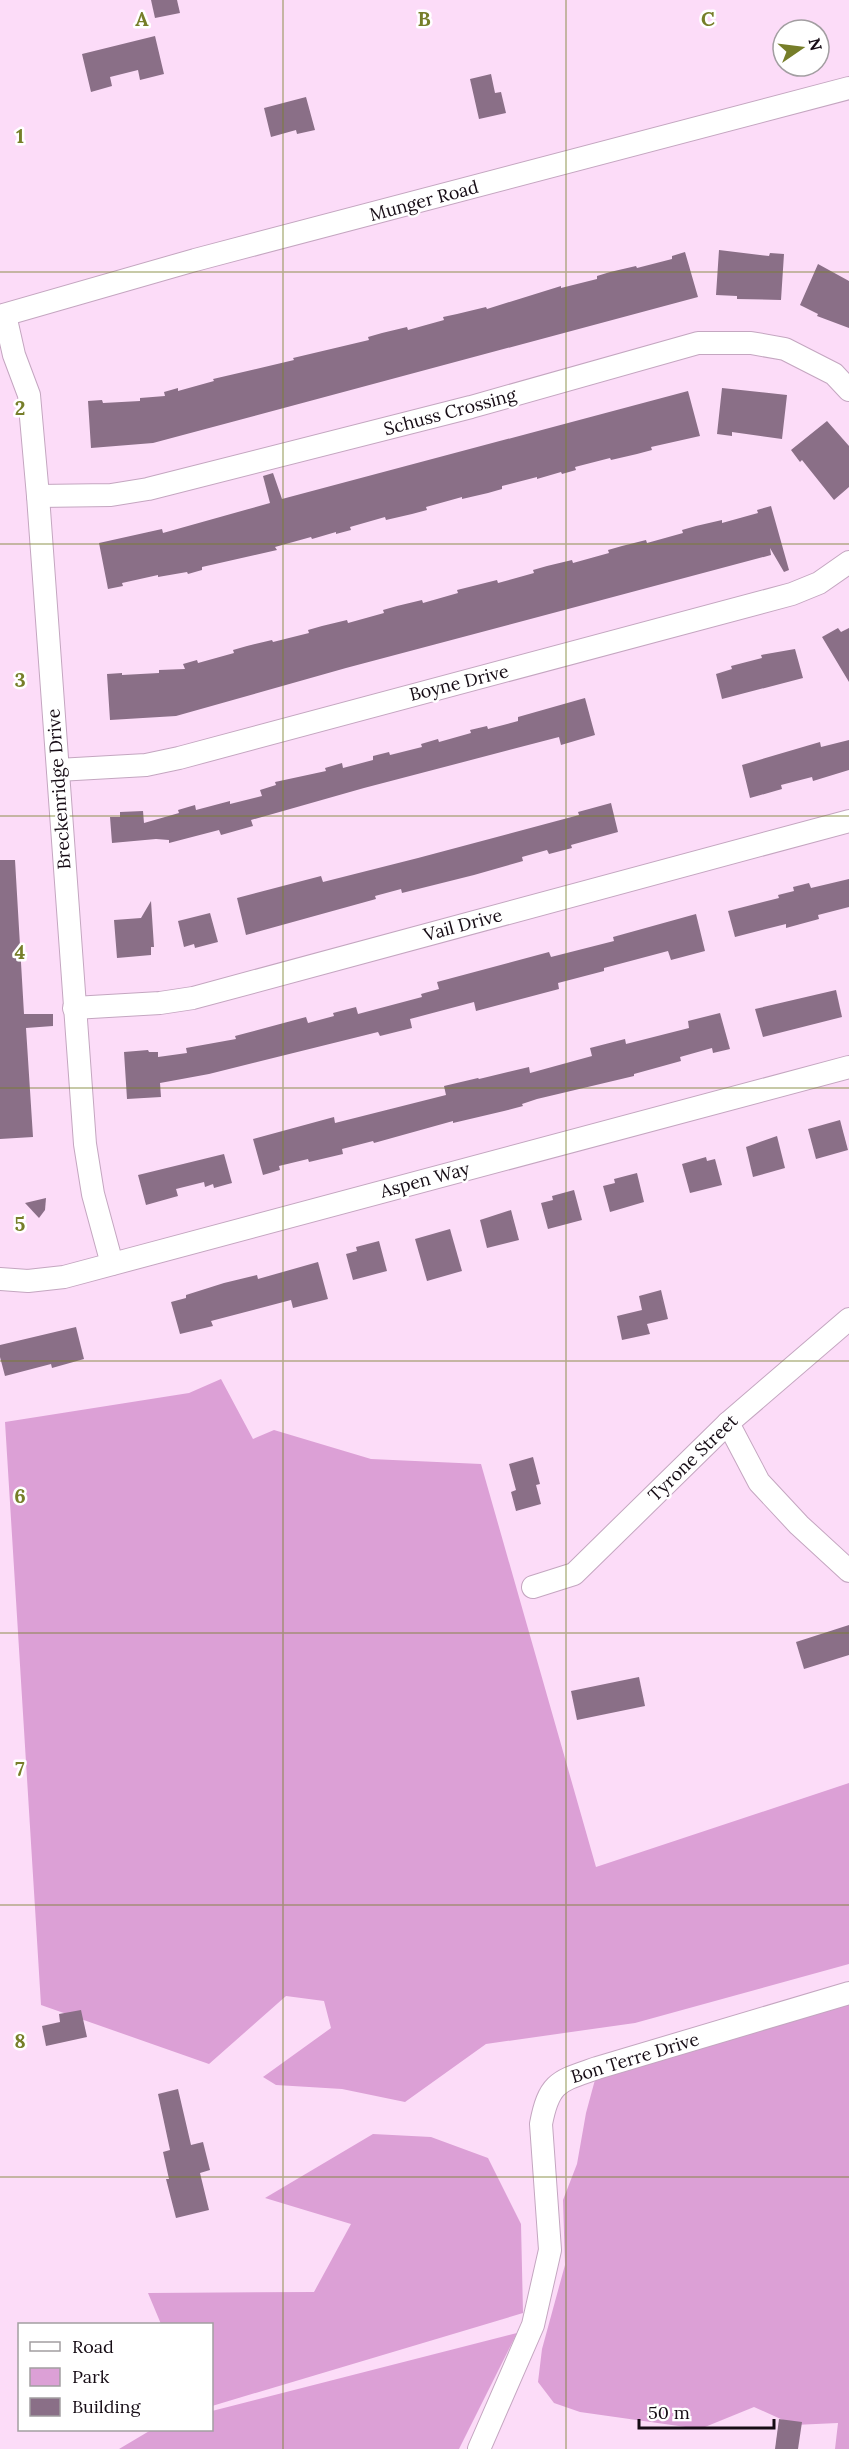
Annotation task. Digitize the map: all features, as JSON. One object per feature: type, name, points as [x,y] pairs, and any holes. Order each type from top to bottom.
[{"type":"street","name":"Munger Road","points":[[3,315],[195,260],[849,88]]},
{"type":"street","name":"Breckenridge Drive","points":[[3,315],[29,395],[85,1144],[93,1194],[112,1264]]},
{"type":"street","name":"Schuss Crossing","points":[[38,496],[111,495],[148,489],[471,407],[698,343],[751,343],[785,349],[834,374],[849,390]]},
{"type":"street","name":"Boyne Drive","points":[[58,770],[146,765],[179,758],[792,594],[819,582],[849,562]]},
{"type":"street","name":"Vail Drive","points":[[74,1008],[160,1003],[193,998],[849,821]]},
{"type":"street","name":"Aspen Way","points":[[0,1278],[49,1280],[849,1068]]},
{"type":"street","name":"Tyrone Street","points":[[533,1587],[574,1574],[728,1423],[849,1318]]},
{"type":"street","points":[[728,1423],[759,1482],[799,1525],[849,1571]]},
{"type":"street","name":"Bon Terre Drive","points":[[479,2449],[533,2325],[550,2250],[541,2124],[545,2104],[559,2082],[597,2068],[849,1993]]},
{"type":"green space","points":[[221,1379],[253,1439],[274,1430],[371,1459],[481,1464],[596,1867],[849,1783],[849,1964],[635,2023],[486,2044],[405,2102],[342,2089],[276,2085],[263,2077],[331,2028],[324,2001],[286,1996],[209,2064],[41,2005],[5,1422],[189,1393]]},
{"type":"green space","points":[[849,2001],[849,2449],[835,2449],[838,2423],[794,2425],[754,2407],[700,2429],[580,2412],[554,2403],[538,2382],[542,2349],[565,2265],[563,2200],[577,2164],[586,2113],[596,2076]]},
{"type":"green space","points":[[373,2134],[431,2137],[488,2158],[521,2224],[523,2313],[213,2406],[213,2323],[161,2323],[148,2293],[314,2292],[351,2224],[265,2198]]},
{"type":"green space","points":[[517,2333],[459,2449],[119,2449],[149,2431],[213,2431],[213,2411]]},
{"type":"building","points":[[151,0],[177,0],[180,13],[155,18]]},
{"type":"building","points":[[155,36],[164,74],[140,80],[138,70],[110,77],[112,86],[91,92],[82,54]]},
{"type":"building","points":[[491,74],[495,93],[501,92],[506,113],[479,119],[470,79]]},
{"type":"building","points":[[306,97],[315,130],[297,134],[296,130],[271,137],[264,108]]},
{"type":"building","points":[[719,250],[769,256],[770,253],[784,254],[781,300],[737,299],[737,296],[716,295]]},
{"type":"building","points":[[685,252],[698,297],[153,443],[91,448],[88,401],[102,400],[103,403],[140,401],[140,398],[165,396],[164,392],[178,388],[178,391],[214,381],[213,379],[369,340],[368,337],[382,333],[407,327],[408,330],[444,320],[443,317],[486,307],[487,309],[561,286],[561,288],[597,279],[597,276],[610,272],[672,259],[672,256]]},
{"type":"building","points":[[818,264],[849,281],[849,328],[817,316],[818,314],[800,305]]},
{"type":"building","points":[[722,388],[787,395],[782,439],[732,432],[732,436],[717,434]]},
{"type":"building","points":[[688,391],[700,436],[651,447],[652,450],[637,454],[575,467],[576,470],[562,474],[561,472],[502,486],[502,489],[426,507],[427,510],[412,514],[386,520],[385,517],[350,527],[351,530],[312,539],[311,537],[275,547],[277,550],[202,567],[202,570],[188,574],[187,572],[158,577],[158,575],[122,583],[123,586],[108,589],[99,543],[162,529],[163,533],[270,503],[263,476],[273,473],[282,499]]},
{"type":"building","points":[[827,421],[849,446],[849,487],[834,500],[802,460],[800,462],[791,450]]},
{"type":"building","points":[[771,506],[789,570],[784,572],[770,548],[771,555],[346,668],[176,716],[110,720],[107,674],[159,673],[159,670],[185,669],[183,664],[197,660],[198,663],[234,653],[233,650],[247,646],[309,633],[308,630],[347,620],[348,623],[384,613],[383,610],[397,606],[422,600],[423,603],[458,593],[457,590],[497,580],[498,583],[534,573],[533,570],[547,566],[572,560],[573,563],[609,553],[608,550],[622,546],[646,540],[647,543],[683,533],[682,530],[696,526],[722,520],[722,523],[758,513],[757,510]]},
{"type":"building","points":[[838,628],[841,632],[849,628],[849,682],[822,637]]},
{"type":"building","points":[[795,649],[803,678],[722,699],[716,674],[732,669],[731,666],[762,658],[761,655]]},
{"type":"building","points":[[585,698],[595,735],[561,745],[559,737],[364,788],[251,820],[253,826],[221,835],[219,830],[169,843],[169,840],[156,839],[112,843],[110,817],[120,817],[120,812],[143,811],[144,823],[179,813],[178,810],[195,805],[196,810],[230,801],[230,804],[262,796],[260,790],[276,785],[275,782],[326,771],[325,768],[342,763],[343,768],[373,760],[373,756],[389,752],[390,755],[422,747],[421,744],[438,739],[439,742],[471,733],[470,730],[487,726],[488,729],[518,721],[518,717]]},
{"type":"building","points":[[849,740],[849,770],[813,781],[812,777],[781,785],[782,789],[750,798],[742,765],[820,742],[821,747]]},
{"type":"building","points":[[611,803],[618,832],[571,845],[572,848],[549,854],[547,850],[522,857],[523,861],[474,875],[402,893],[401,889],[375,896],[376,899],[246,935],[237,898],[321,876],[323,882],[418,858],[579,815],[578,812]]},
{"type":"building","points":[[0,860],[15,860],[24,1014],[53,1014],[53,1026],[26,1028],[33,1137],[0,1139]]},
{"type":"building","points":[[849,879],[849,907],[818,915],[819,919],[786,928],[786,924],[735,937],[728,911],[779,898],[778,895],[794,891],[793,887],[809,883],[811,888]]},
{"type":"building","points":[[151,901],[154,947],[151,947],[151,955],[117,958],[114,920],[141,918]]},
{"type":"building","points":[[210,913],[218,942],[195,948],[194,944],[184,947],[178,921]]},
{"type":"building","points":[[696,914],[705,951],[671,960],[668,951],[558,983],[559,989],[476,1011],[474,1002],[410,1019],[412,1028],[380,1036],[378,1032],[209,1074],[160,1083],[161,1097],[127,1099],[124,1052],[148,1050],[158,1052],[158,1057],[187,1053],[186,1048],[236,1039],[235,1036],[306,1017],[308,1023],[356,1007],[358,1014],[422,997],[421,994],[439,989],[437,982],[549,952],[551,957],[614,941],[613,937]]},
{"type":"building","points":[[836,990],[842,1017],[763,1037],[755,1009]]},
{"type":"building","points":[[720,1013],[730,1049],[713,1053],[712,1048],[680,1057],[681,1061],[634,1074],[634,1076],[537,1099],[504,1111],[453,1123],[453,1121],[374,1143],[373,1141],[342,1149],[343,1154],[279,1166],[280,1170],[263,1175],[253,1139],[334,1117],[335,1123],[446,1095],[444,1086],[529,1067],[530,1073],[592,1056],[590,1048],[625,1039],[626,1044],[689,1028],[688,1021]]},
{"type":"building","points":[[840,1120],[848,1150],[816,1159],[808,1129]]},
{"type":"building","points":[[777,1136],[785,1168],[753,1177],[746,1147]]},
{"type":"building","points":[[224,1154],[232,1183],[214,1188],[213,1184],[205,1187],[204,1182],[176,1189],[178,1196],[146,1205],[138,1175]]},
{"type":"building","points":[[706,1157],[707,1161],[715,1159],[722,1185],[690,1193],[682,1164]]},
{"type":"building","points":[[637,1173],[644,1202],[610,1212],[603,1186],[615,1183],[614,1179]]},
{"type":"building","points":[[574,1190],[582,1220],[548,1229],[541,1203],[553,1200],[552,1196]]},
{"type":"building","points":[[46,1198],[45,1210],[39,1218],[25,1203]]},
{"type":"building","points":[[511,1210],[519,1240],[487,1248],[480,1220]]},
{"type":"building","points":[[450,1229],[462,1271],[427,1281],[415,1239]]},
{"type":"building","points":[[379,1241],[387,1271],[353,1280],[346,1254],[357,1251],[356,1247]]},
{"type":"building","points":[[318,1262],[328,1299],[293,1308],[291,1300],[211,1321],[213,1326],[180,1334],[171,1302],[224,1283],[257,1275],[258,1279]]},
{"type":"building","points":[[661,1290],[668,1319],[647,1324],[650,1334],[622,1340],[617,1316],[642,1310],[639,1296]]},
{"type":"building","points":[[76,1327],[84,1359],[52,1368],[51,1364],[5,1376],[0,1357],[0,1345]]},
{"type":"building","points":[[533,1457],[540,1484],[536,1485],[541,1504],[516,1511],[511,1492],[516,1490],[509,1464]]},
{"type":"building","points":[[849,1625],[849,1655],[804,1669],[796,1642]]},
{"type":"building","points":[[639,1677],[645,1706],[577,1720],[571,1691]]},
{"type":"building","points":[[81,2010],[87,2037],[46,2046],[42,2026],[60,2022],[59,2014]]},
{"type":"building","points":[[178,2089],[191,2145],[203,2142],[210,2170],[200,2173],[209,2210],[176,2218],[166,2179],[169,2179],[163,2152],[170,2150],[158,2094]]},
{"type":"building","points":[[779,2419],[802,2422],[798,2449],[775,2449]]}]
